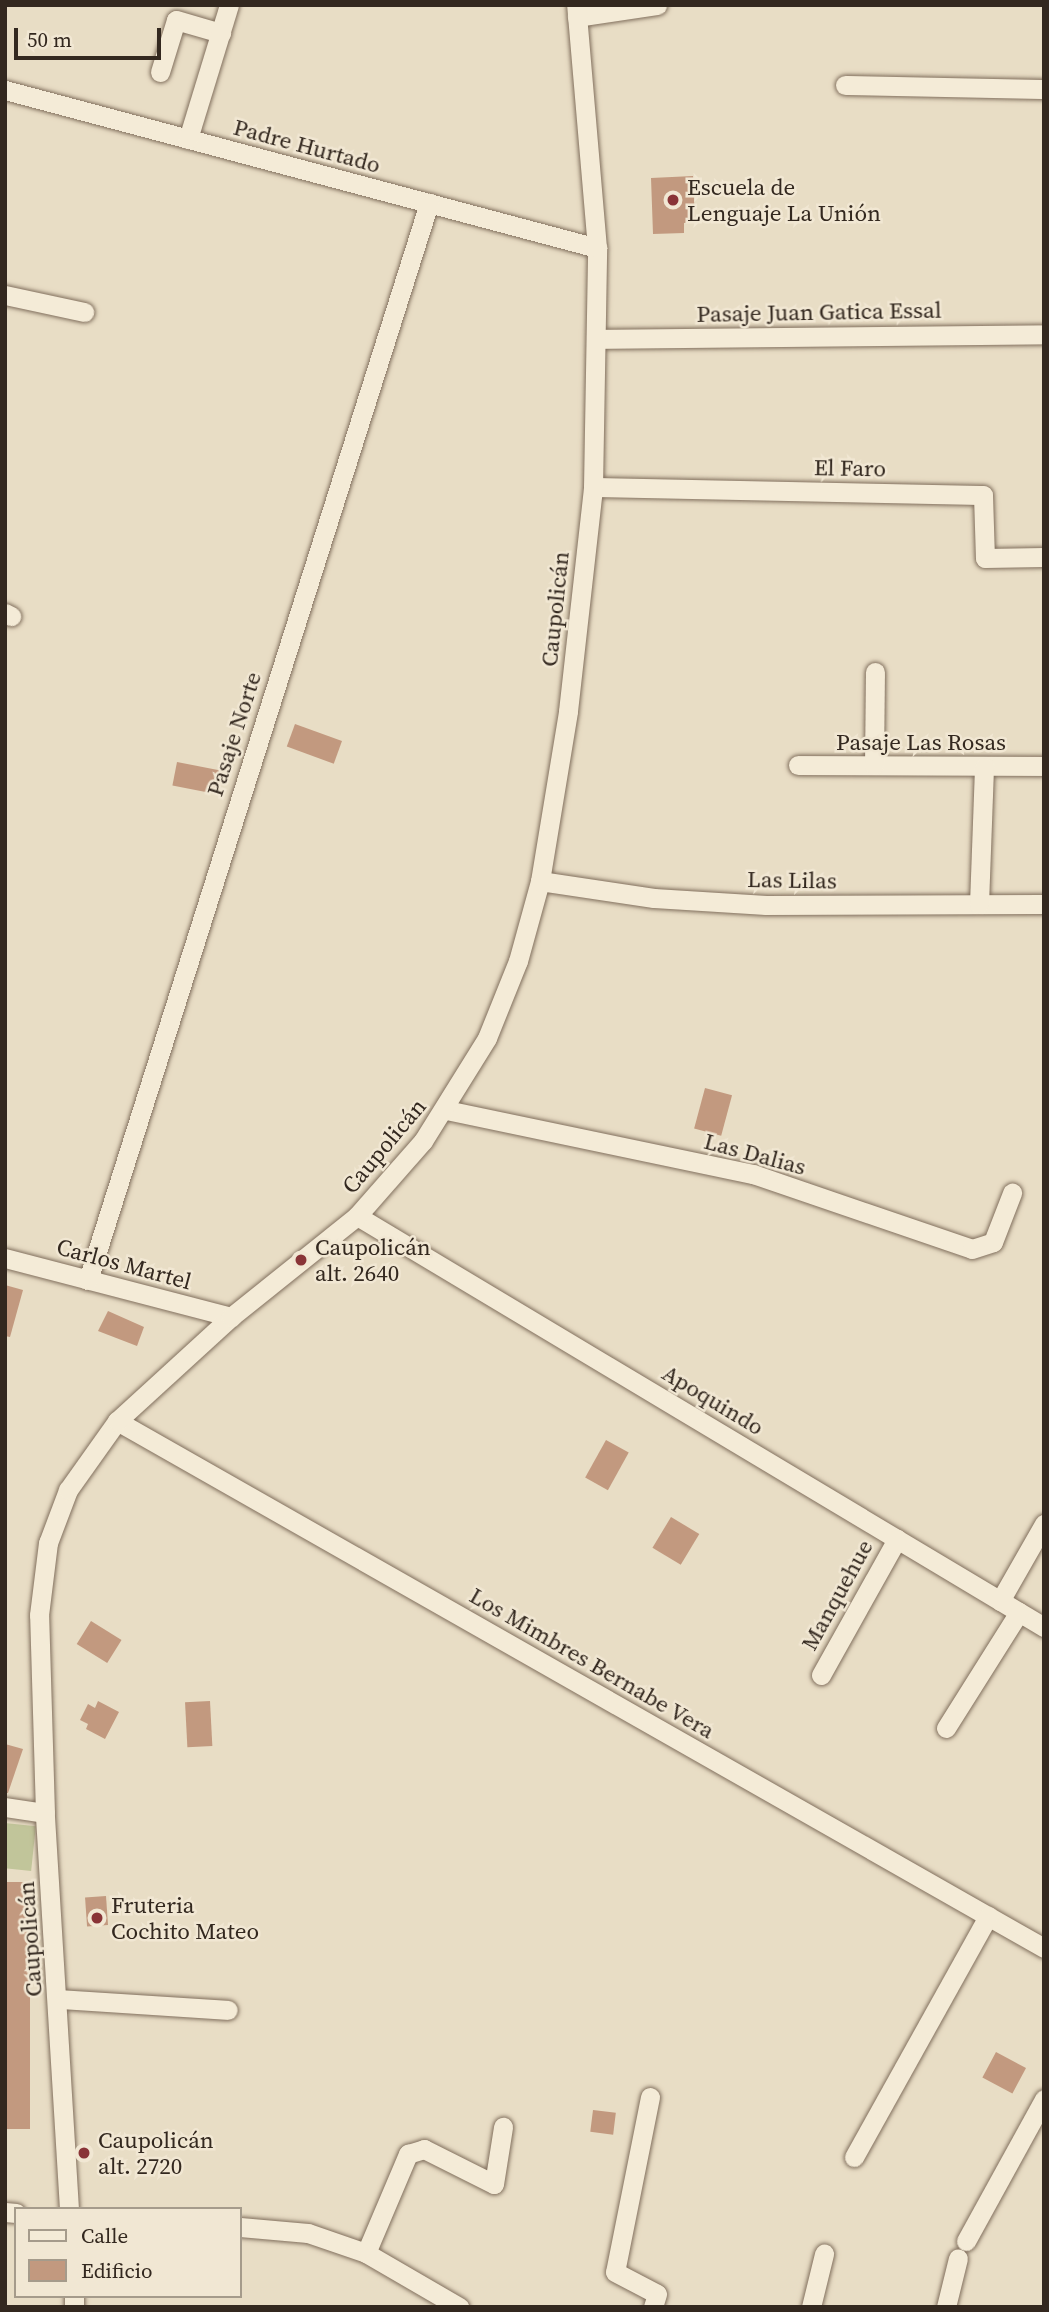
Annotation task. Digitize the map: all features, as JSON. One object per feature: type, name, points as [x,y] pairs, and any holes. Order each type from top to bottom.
[{"type":"street","points":[[188,139],[229,5]]},
{"type":"street","points":[[577,11],[657,5]]},
{"type":"street","name":"Caupolicán","points":[[69,2207],[59,1999],[45,1813],[38,1615],[43,1567],[68,1490],[117,1421],[231,1317],[357,1216],[446,1110],[504,1000],[540,881],[568,711],[593,488],[597,248],[577,11]]},
{"type":"street","points":[[160,72],[176,20],[221,33]]},
{"type":"street","points":[[845,85],[1044,89]]},
{"type":"street","name":"Padre Hurtado","points":[[5,90],[597,248]]},
{"type":"street","name":"Pasaje Norte","points":[[88,1280],[429,204]]},
{"type":"street","points":[[5,295],[84,312]]},
{"type":"street","name":"Pasaje Juan Gatica Essal","points":[[596,340],[1044,334]]},
{"type":"street","name":"El Faro","points":[[593,488],[983,495],[985,558],[1044,557]]},
{"type":"street","points":[[874,765],[875,672]]},
{"type":"street","name":"Pasaje Las Rosas","points":[[798,765],[1044,766]]},
{"type":"street","points":[[979,904],[984,767]]},
{"type":"street","name":"Las Lilas","points":[[540,881],[711,902],[1044,904]]},
{"type":"street","name":"Las Dalias","points":[[446,1110],[753,1174],[972,1249],[993,1242],[1012,1193]]},
{"type":"street","name":"Apoquindo","points":[[357,1216],[1044,1627]]},
{"type":"street","name":"Carlos Martel","points":[[5,1258],[231,1317]]},
{"type":"street","name":"Los Mimbres Bernabe Vera","points":[[117,1421],[1044,1948]]},
{"type":"street","points":[[1000,1601],[1044,1524]]},
{"type":"street","name":"Manquehue","points":[[821,1675],[897,1539]]},
{"type":"street","points":[[946,1728],[1018,1612]]},
{"type":"street","points":[[5,1807],[45,1813]]},
{"type":"street","points":[[854,2157],[988,1916]]},
{"type":"street","points":[[59,1999],[228,2010]]},
{"type":"street","points":[[650,2097],[615,2272],[657,2294],[653,2307]]},
{"type":"street","points":[[946,2307],[962,2250],[1044,2099]]},
{"type":"street","points":[[366,2253],[408,2154],[424,2149],[494,2184],[503,2127]]},
{"type":"street","points":[[242,2227],[308,2232],[366,2253],[460,2307]]},
{"type":"street","points":[[811,2307],[824,2254]]},
{"type":"green space","points":[[5,1823],[36,1826],[31,1871],[5,1868]]},
{"type":"building","name":"Escuela de Lenguaje La Unión","points":[[693,176],[695,222],[684,223],[684,233],[653,234],[651,178]]},
{"type":"building","points":[[295,724],[342,741],[334,764],[287,747]]},
{"type":"building","points":[[177,762],[219,770],[215,794],[172,786]]},
{"type":"building","points":[[705,1088],[732,1095],[721,1136],[694,1129]]},
{"type":"building","points":[[5,1285],[23,1290],[10,1337],[5,1336]]},
{"type":"building","points":[[108,1311],[144,1327],[137,1346],[98,1331]]},
{"type":"building","points":[[606,1440],[629,1453],[608,1490],[585,1478]]},
{"type":"building","points":[[671,1517],[699,1534],[681,1565],[652,1548]]},
{"type":"building","points":[[91,1621],[122,1640],[107,1663],[77,1644]]},
{"type":"building","points":[[98,1701],[119,1712],[105,1739],[86,1729],[88,1724],[80,1720],[88,1704],[95,1708]]},
{"type":"building","points":[[210,1701],[212,1746],[187,1747],[185,1702]]},
{"type":"building","points":[[5,1744],[23,1749],[8,1793],[5,1793]]},
{"type":"building","points":[[5,1882],[30,1882],[30,2129],[5,2129]]},
{"type":"building","name":"Fruteria Cochito Mateo","points":[[106,1896],[108,1925],[87,1926],[85,1897]]},
{"type":"building","points":[[996,2052],[1026,2068],[1012,2094],[982,2078]]},
{"type":"building","points":[[593,2110],[616,2113],[613,2135],[590,2132]]},
{"type":"place","name":"Escuela de Lenguaje La Unión","points":[[673,200]]},
{"type":"place","name":"Caupolicán alt. 2640","points":[[301,1260]]},
{"type":"place","name":"Fruteria Cochito Mateo","points":[[97,1918]]},
{"type":"place","name":"Caupolicán alt. 2720","points":[[84,2153]]}]
